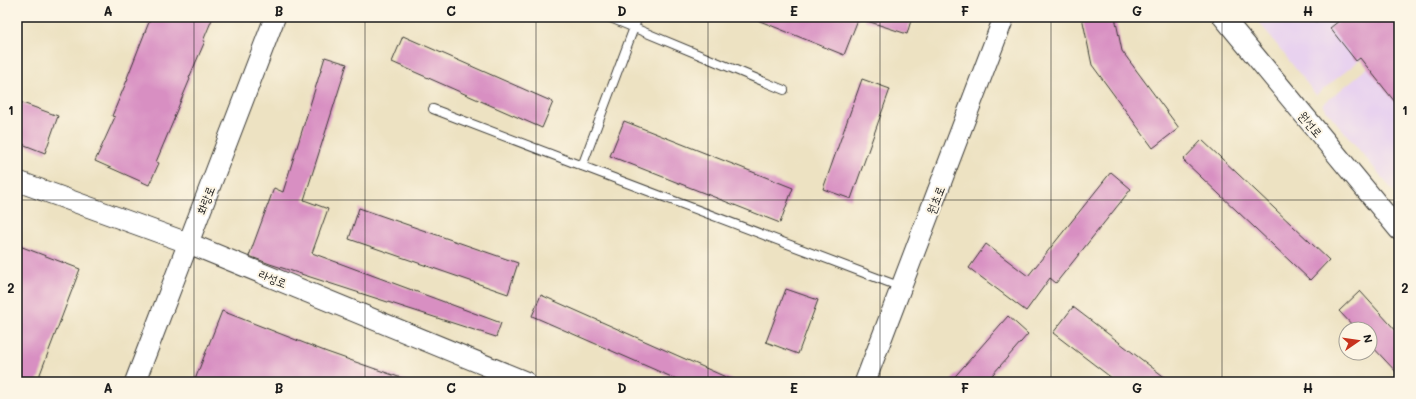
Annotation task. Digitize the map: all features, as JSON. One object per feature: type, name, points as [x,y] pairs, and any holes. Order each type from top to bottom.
[{"type":"street","name":"화랑로","points":[[135,382],[275,17]]},
{"type":"street","name":"원초로","points":[[865,382],[1004,17]]},
{"type":"street","name":"원선로","points":[[1223,17],[1399,230]]},
{"type":"street","name":"라성로","points":[[17,181],[188,243],[526,382]]},
{"type":"lane","points":[[608,17],[784,90]]},
{"type":"lane","points":[[582,166],[638,17]]},
{"type":"lane","points":[[433,109],[901,288]]},
{"type":"shaded area","points":[[1255,17],[1399,17],[1399,29],[1316,95]]},
{"type":"shaded area","points":[[1399,42],[1399,198],[1322,105]]},
{"type":"green space","points":[[1307,17],[1324,17],[1313,25]]},
{"type":"building","points":[[151,17],[213,17],[203,41],[205,41],[156,162],[159,163],[149,185],[95,161],[115,117],[112,116]]},
{"type":"building","points":[[750,17],[859,17],[844,55]]},
{"type":"building","points":[[864,17],[912,17],[907,34],[864,20]]},
{"type":"building","points":[[1082,17],[1115,17],[1122,51],[1179,128],[1153,148],[1092,65]]},
{"type":"building","points":[[1344,17],[1399,17],[1399,107],[1360,58],[1356,61],[1330,28]]},
{"type":"building","points":[[403,36],[553,102],[542,128],[392,62]]},
{"type":"building","points":[[325,57],[347,64],[304,200],[328,209],[312,253],[501,323],[496,337],[249,256],[274,188],[283,192]]},
{"type":"building","points":[[862,79],[890,89],[851,199],[823,189]]},
{"type":"building","points":[[17,101],[58,116],[45,153],[17,142]]},
{"type":"building","points":[[624,121],[793,188],[780,223],[610,156]]},
{"type":"building","points":[[1202,140],[1329,260],[1310,280],[1183,160]]},
{"type":"building","points":[[1111,172],[1131,189],[1056,283],[1050,278],[1026,311],[969,268],[986,244],[1028,276]]},
{"type":"building","points":[[359,208],[518,263],[508,294],[349,239]]},
{"type":"building","points":[[17,245],[80,269],[37,382],[17,382]]},
{"type":"building","points":[[786,289],[818,300],[798,354],[766,342]]},
{"type":"building","points":[[1360,291],[1399,334],[1399,375],[1378,353],[1378,321],[1348,321],[1339,311]]},
{"type":"building","points":[[541,295],[737,382],[683,382],[532,316]]},
{"type":"building","points":[[1073,307],[1171,382],[1117,382],[1053,333]]},
{"type":"building","points":[[222,311],[327,352],[407,380],[407,382],[194,382]]},
{"type":"building","points":[[1008,316],[1028,334],[986,382],[950,382]]}]
